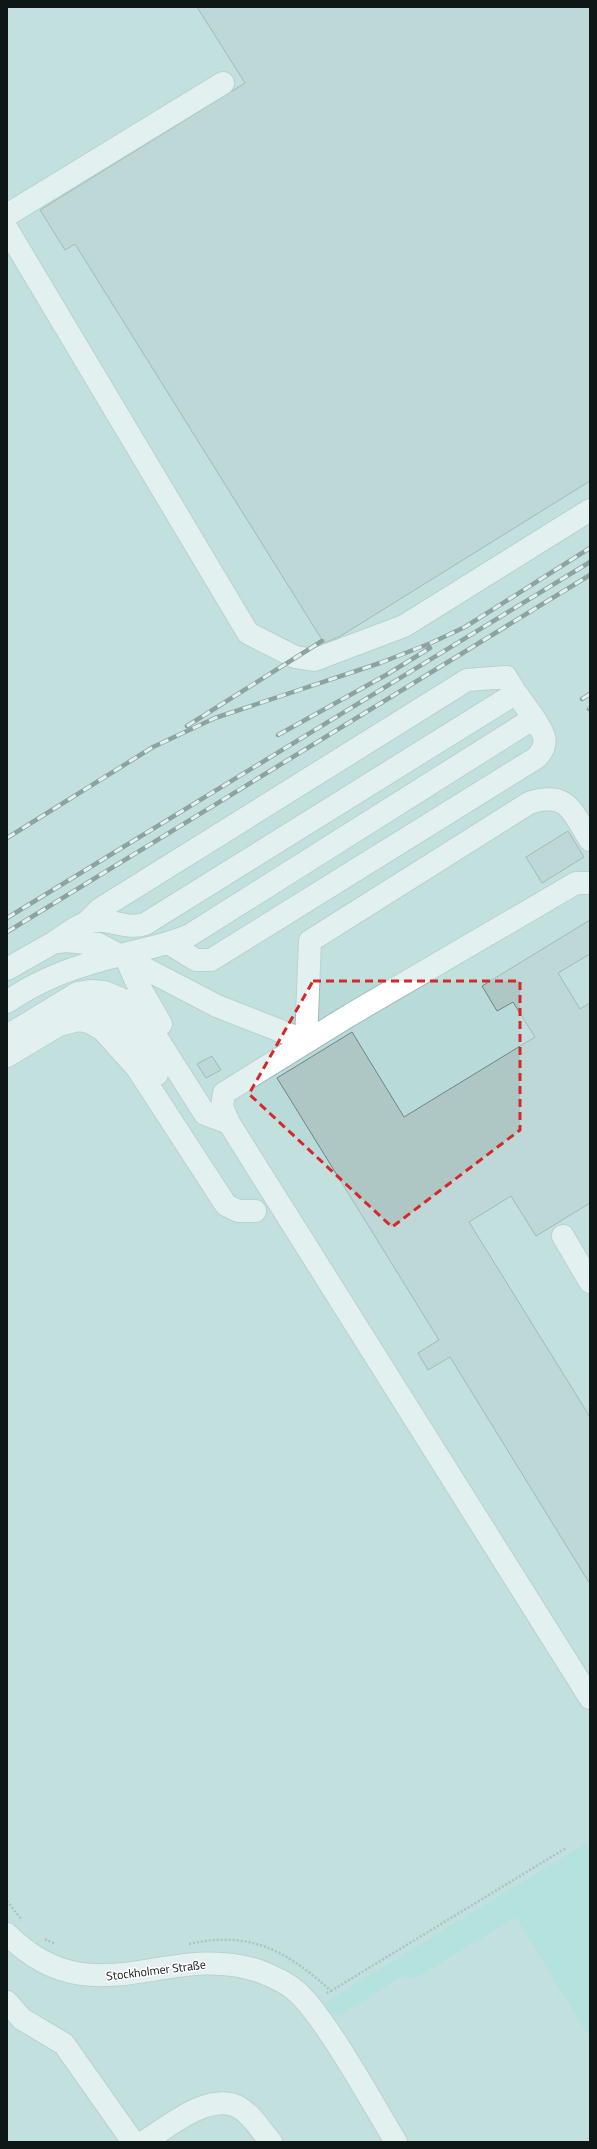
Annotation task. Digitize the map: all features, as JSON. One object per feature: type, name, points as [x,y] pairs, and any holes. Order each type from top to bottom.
[{"type":"street","points":[[7,215],[223,83]]},
{"type":"street","points":[[7,230],[248,634],[295,657],[314,660],[404,626],[590,510]]},
{"type":"street","points":[[7,969],[86,923],[100,909],[467,680],[506,677],[541,729],[545,742],[542,752],[536,758],[211,960],[196,960],[170,944]]},
{"type":"street","points":[[86,923],[95,921],[136,928],[144,924],[516,693]]},
{"type":"street","points":[[7,1002],[27,989],[71,969],[170,944],[197,930],[534,718]]},
{"type":"street","points":[[306,1041],[310,941],[529,803],[544,798],[558,800],[569,806],[590,840]]},
{"type":"street","points":[[123,956],[171,1042],[197,1081],[205,1090],[216,1093],[224,1093],[306,1041],[576,883],[590,883]]},
{"type":"street","points":[[53,943],[66,941],[98,944],[217,1006],[306,1041]]},
{"type":"street","points":[[7,1036],[78,993],[92,991],[116,996],[126,1000],[153,1032],[205,1114],[229,1123]]},
{"type":"street","points":[[56,1006],[72,1002],[86,1002],[104,1008],[121,1024],[137,1043],[226,1183],[239,1201],[255,1211]]},
{"type":"street","points":[[7,1056],[59,1026],[78,1020],[89,1022],[103,1030],[137,1068],[226,1205],[238,1211],[286,1213]]},
{"type":"street","points":[[224,1093],[222,1107],[229,1123],[590,1698]]},
{"type":"street","points":[[563,1236],[590,1282]]},
{"type":"street","name":"Stockholmer Straße","points":[[7,1934],[24,1949],[46,1963],[82,1975],[102,1976],[135,1974],[202,1963],[223,1963],[245,1967],[284,1982],[296,1990],[340,2047],[396,2142]]},
{"type":"street","points":[[7,2002],[22,2019],[64,2044],[133,2142]]},
{"type":"street","points":[[144,2142],[200,2107],[217,2103],[230,2103],[240,2108],[249,2116],[271,2142]]},
{"type":"path","points":[[331,1991],[566,1848]]},
{"type":"path","points":[[7,1901],[26,1924]]},
{"type":"path","points":[[41,1937],[61,1946]]},
{"type":"highlighted area","points":[[313,981],[520,981],[520,1130],[392,1227],[249,1094]]},
{"type":"shaded area","points":[[7,7],[590,7],[590,2142],[7,2142]]},
{"type":"shaded area","points":[[585,1844],[590,1852],[590,2038],[516,1917],[414,1979],[402,1976],[339,2016],[328,2013],[324,2007],[326,2003],[334,1997]]},
{"type":"building","points":[[197,7],[590,7],[590,481],[339,637],[324,643],[75,244],[65,250],[40,210],[245,83]]},
{"type":"building","points":[[568,831],[584,857],[542,883],[526,857]]},
{"type":"building","points":[[590,920],[590,954],[558,973],[580,1009],[590,1003],[590,1203],[536,1236],[511,1196],[469,1222],[590,1417],[590,1584],[450,1357],[428,1370],[418,1353],[439,1340],[277,1078],[352,1032],[404,1117],[535,1037],[513,1002],[497,1011],[482,986]]},
{"type":"building","points":[[212,1056],[221,1070],[206,1078],[197,1064]]},
{"type":"railway","points":[[7,838],[153,747],[215,718],[380,663],[431,643],[465,627],[590,548]]},
{"type":"railway","points":[[7,918],[590,562]]},
{"type":"railway","points":[[7,932],[590,575]]},
{"type":"railway","points":[[187,726],[322,641]]},
{"type":"railway","points":[[278,735],[386,675],[430,648]]},
{"type":"railway","points":[[582,699],[590,694]]}]
